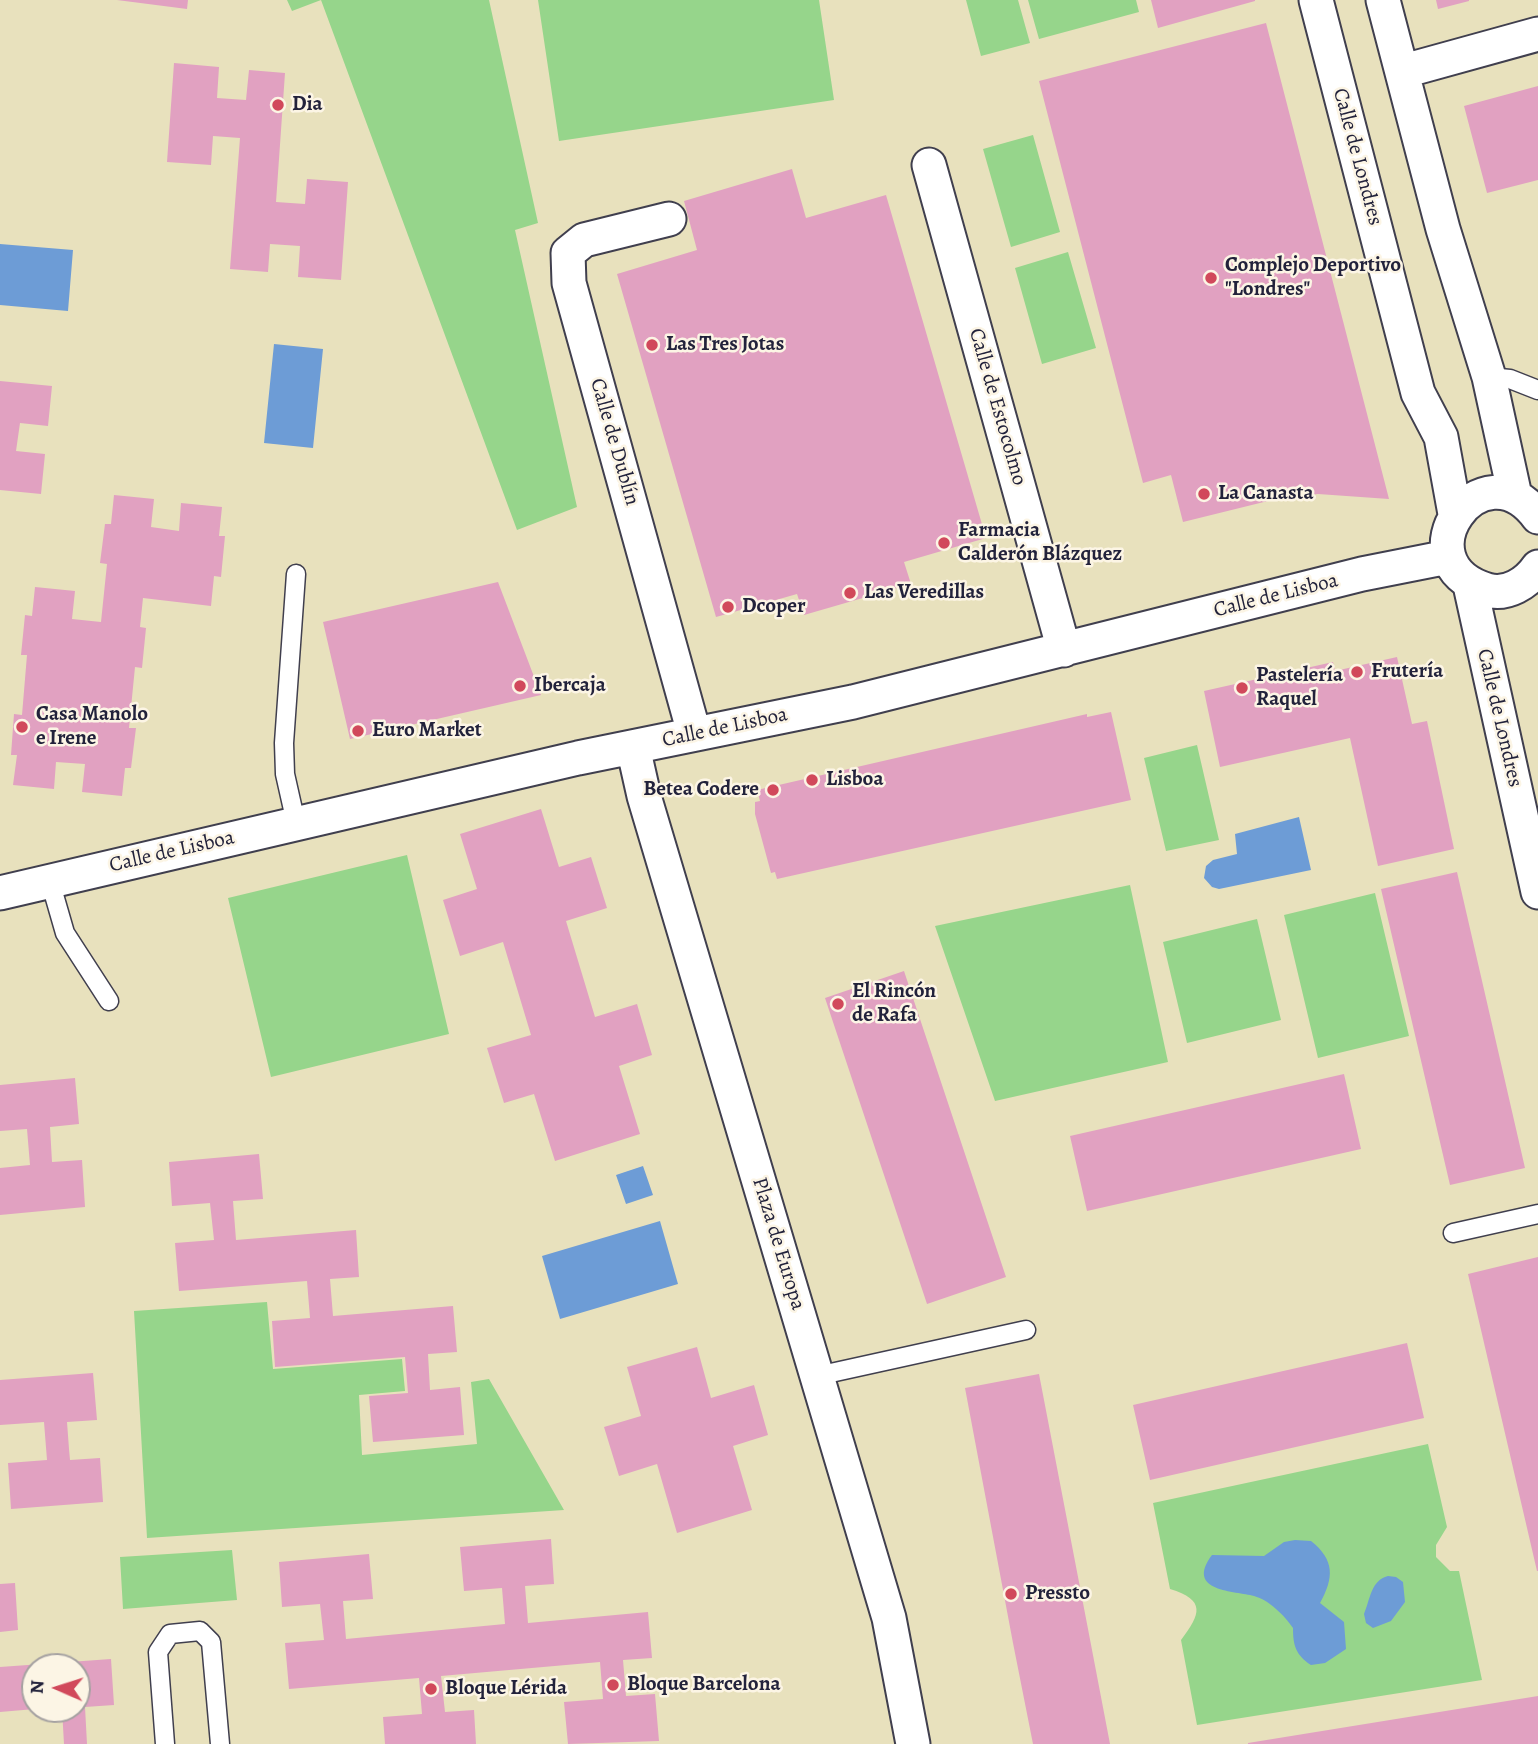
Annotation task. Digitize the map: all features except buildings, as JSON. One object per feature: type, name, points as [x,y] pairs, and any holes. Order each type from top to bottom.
[{"type":"street","name":"Calle de Londres","points":[[1316,0],[1418,393],[1441,437],[1455,514]]},
{"type":"street","points":[[1384,0],[1443,229],[1526,507]]},
{"type":"street","points":[[1404,71],[1538,34]]},
{"type":"street","name":"Calle de Estocolmo","points":[[929,165],[1064,650]]},
{"type":"street","name":"Calle de Dublín","points":[[669,219],[584,240],[568,253],[569,283],[694,733]]},
{"type":"street","points":[[1526,507],[1499,492],[1482,495],[1467,502],[1455,514],[1447,534],[1448,557],[1457,572],[1470,584],[1493,592],[1518,587],[1538,570]]},
{"type":"street","name":"Calle de Lisboa","points":[[0,893],[694,733],[853,702],[1362,574],[1448,557]]},
{"type":"street","name":"Calle de Londres","points":[[1470,584],[1538,892]]},
{"type":"street","name":"Plaza de Europa","points":[[633,747],[648,809],[889,1618],[913,1744]]},
{"type":"lane","points":[[1489,377],[1510,379],[1538,390]]},
{"type":"lane","points":[[296,574],[284,743],[285,774],[296,823]]},
{"type":"lane","points":[[50,881],[65,933],[108,1001]]},
{"type":"lane","points":[[1453,1233],[1538,1214]]},
{"type":"lane","points":[[817,1376],[1026,1330]]},
{"type":"lane","points":[[165,1744],[158,1652],[170,1634],[200,1631],[211,1642],[220,1744]]},
{"type":"green space","points":[[287,0],[321,0],[292,11]]},
{"type":"green space","points":[[321,0],[489,0],[538,223],[515,230],[577,507],[517,530]]},
{"type":"green space","points":[[538,0],[819,0],[834,100],[559,141]]},
{"type":"green space","points":[[966,0],[1018,0],[1030,43],[981,56]]},
{"type":"green space","points":[[1028,0],[1136,0],[1139,12],[1039,39]]},
{"type":"green space","points":[[1033,135],[1060,232],[1011,247],[983,149]]},
{"type":"green space","points":[[1068,252],[1096,348],[1042,364],[1015,268]]},
{"type":"green space","points":[[1197,745],[1219,840],[1166,851],[1144,758]]},
{"type":"green space","points":[[407,855],[449,1034],[271,1077],[228,898]]},
{"type":"green space","points":[[1130,885],[1168,1062],[995,1101],[935,926]]},
{"type":"green space","points":[[1375,893],[1409,1036],[1318,1058],[1284,915]]},
{"type":"green space","points":[[1257,919],[1281,1020],[1187,1043],[1163,942]]},
{"type":"green space","points":[[267,1302],[273,1369],[402,1359],[405,1391],[359,1395],[362,1455],[477,1444],[471,1382],[489,1379],[564,1510],[147,1538],[134,1311]]},
{"type":"green space","points":[[1428,1444],[1447,1527],[1436,1545],[1436,1557],[1450,1571],[1459,1571],[1482,1680],[1197,1725],[1181,1640],[1193,1623],[1196,1615],[1195,1603],[1182,1593],[1170,1589],[1153,1503]]},
{"type":"green space","points":[[232,1550],[237,1600],[123,1609],[120,1557]]},
{"type":"water","points":[[0,244],[73,250],[68,311],[0,305]]},
{"type":"water","points":[[274,344],[323,349],[313,448],[264,443]]},
{"type":"water","points":[[1299,817],[1311,870],[1219,889],[1212,887],[1204,878],[1206,866],[1213,860],[1237,854],[1235,834]]},
{"type":"water","points":[[643,1166],[653,1195],[626,1204],[616,1175]]},
{"type":"water","points":[[660,1221],[678,1284],[560,1319],[542,1256]]},
{"type":"water","points":[[1311,1541],[1324,1555],[1330,1577],[1320,1603],[1344,1622],[1346,1649],[1325,1663],[1311,1665],[1302,1658],[1295,1645],[1293,1628],[1271,1604],[1254,1596],[1216,1588],[1208,1583],[1204,1576],[1205,1567],[1212,1555],[1264,1556],[1284,1542]]},
{"type":"water","points":[[1388,1576],[1403,1582],[1405,1602],[1391,1621],[1373,1628],[1366,1623],[1364,1614],[1375,1586]]},
{"type":"place","name":"Dia","points":[[278,105]]},
{"type":"place","name":"Complejo Deportivo \"Londres\"","points":[[1211,278]]},
{"type":"place","name":"Las Tres Jotas","points":[[652,345]]},
{"type":"place","name":"La Canasta","points":[[1204,494]]},
{"type":"place","name":"Farmacia Calderón Blázquez","points":[[944,543]]},
{"type":"place","name":"Las Veredillas","points":[[850,593]]},
{"type":"place","name":"Dcoper","points":[[728,607]]},
{"type":"place","name":"Frutería","points":[[1357,672]]},
{"type":"place","name":"Ibercaja","points":[[520,686]]},
{"type":"place","name":"Pastelería Raquel","points":[[1242,688]]},
{"type":"place","name":"Casa Manolo e Irene","points":[[22,727]]},
{"type":"place","name":"Euro Market","points":[[358,731]]},
{"type":"place","name":"Lisboa","points":[[812,780]]},
{"type":"place","name":"Betea Codere","points":[[773,790]]},
{"type":"place","name":"El Rincón de Rafa","points":[[838,1004]]},
{"type":"place","name":"Pressto","points":[[1011,1594]]},
{"type":"place","name":"Bloque Barcelona","points":[[613,1685]]},
{"type":"place","name":"Bloque Lérida","points":[[431,1689]]}]
